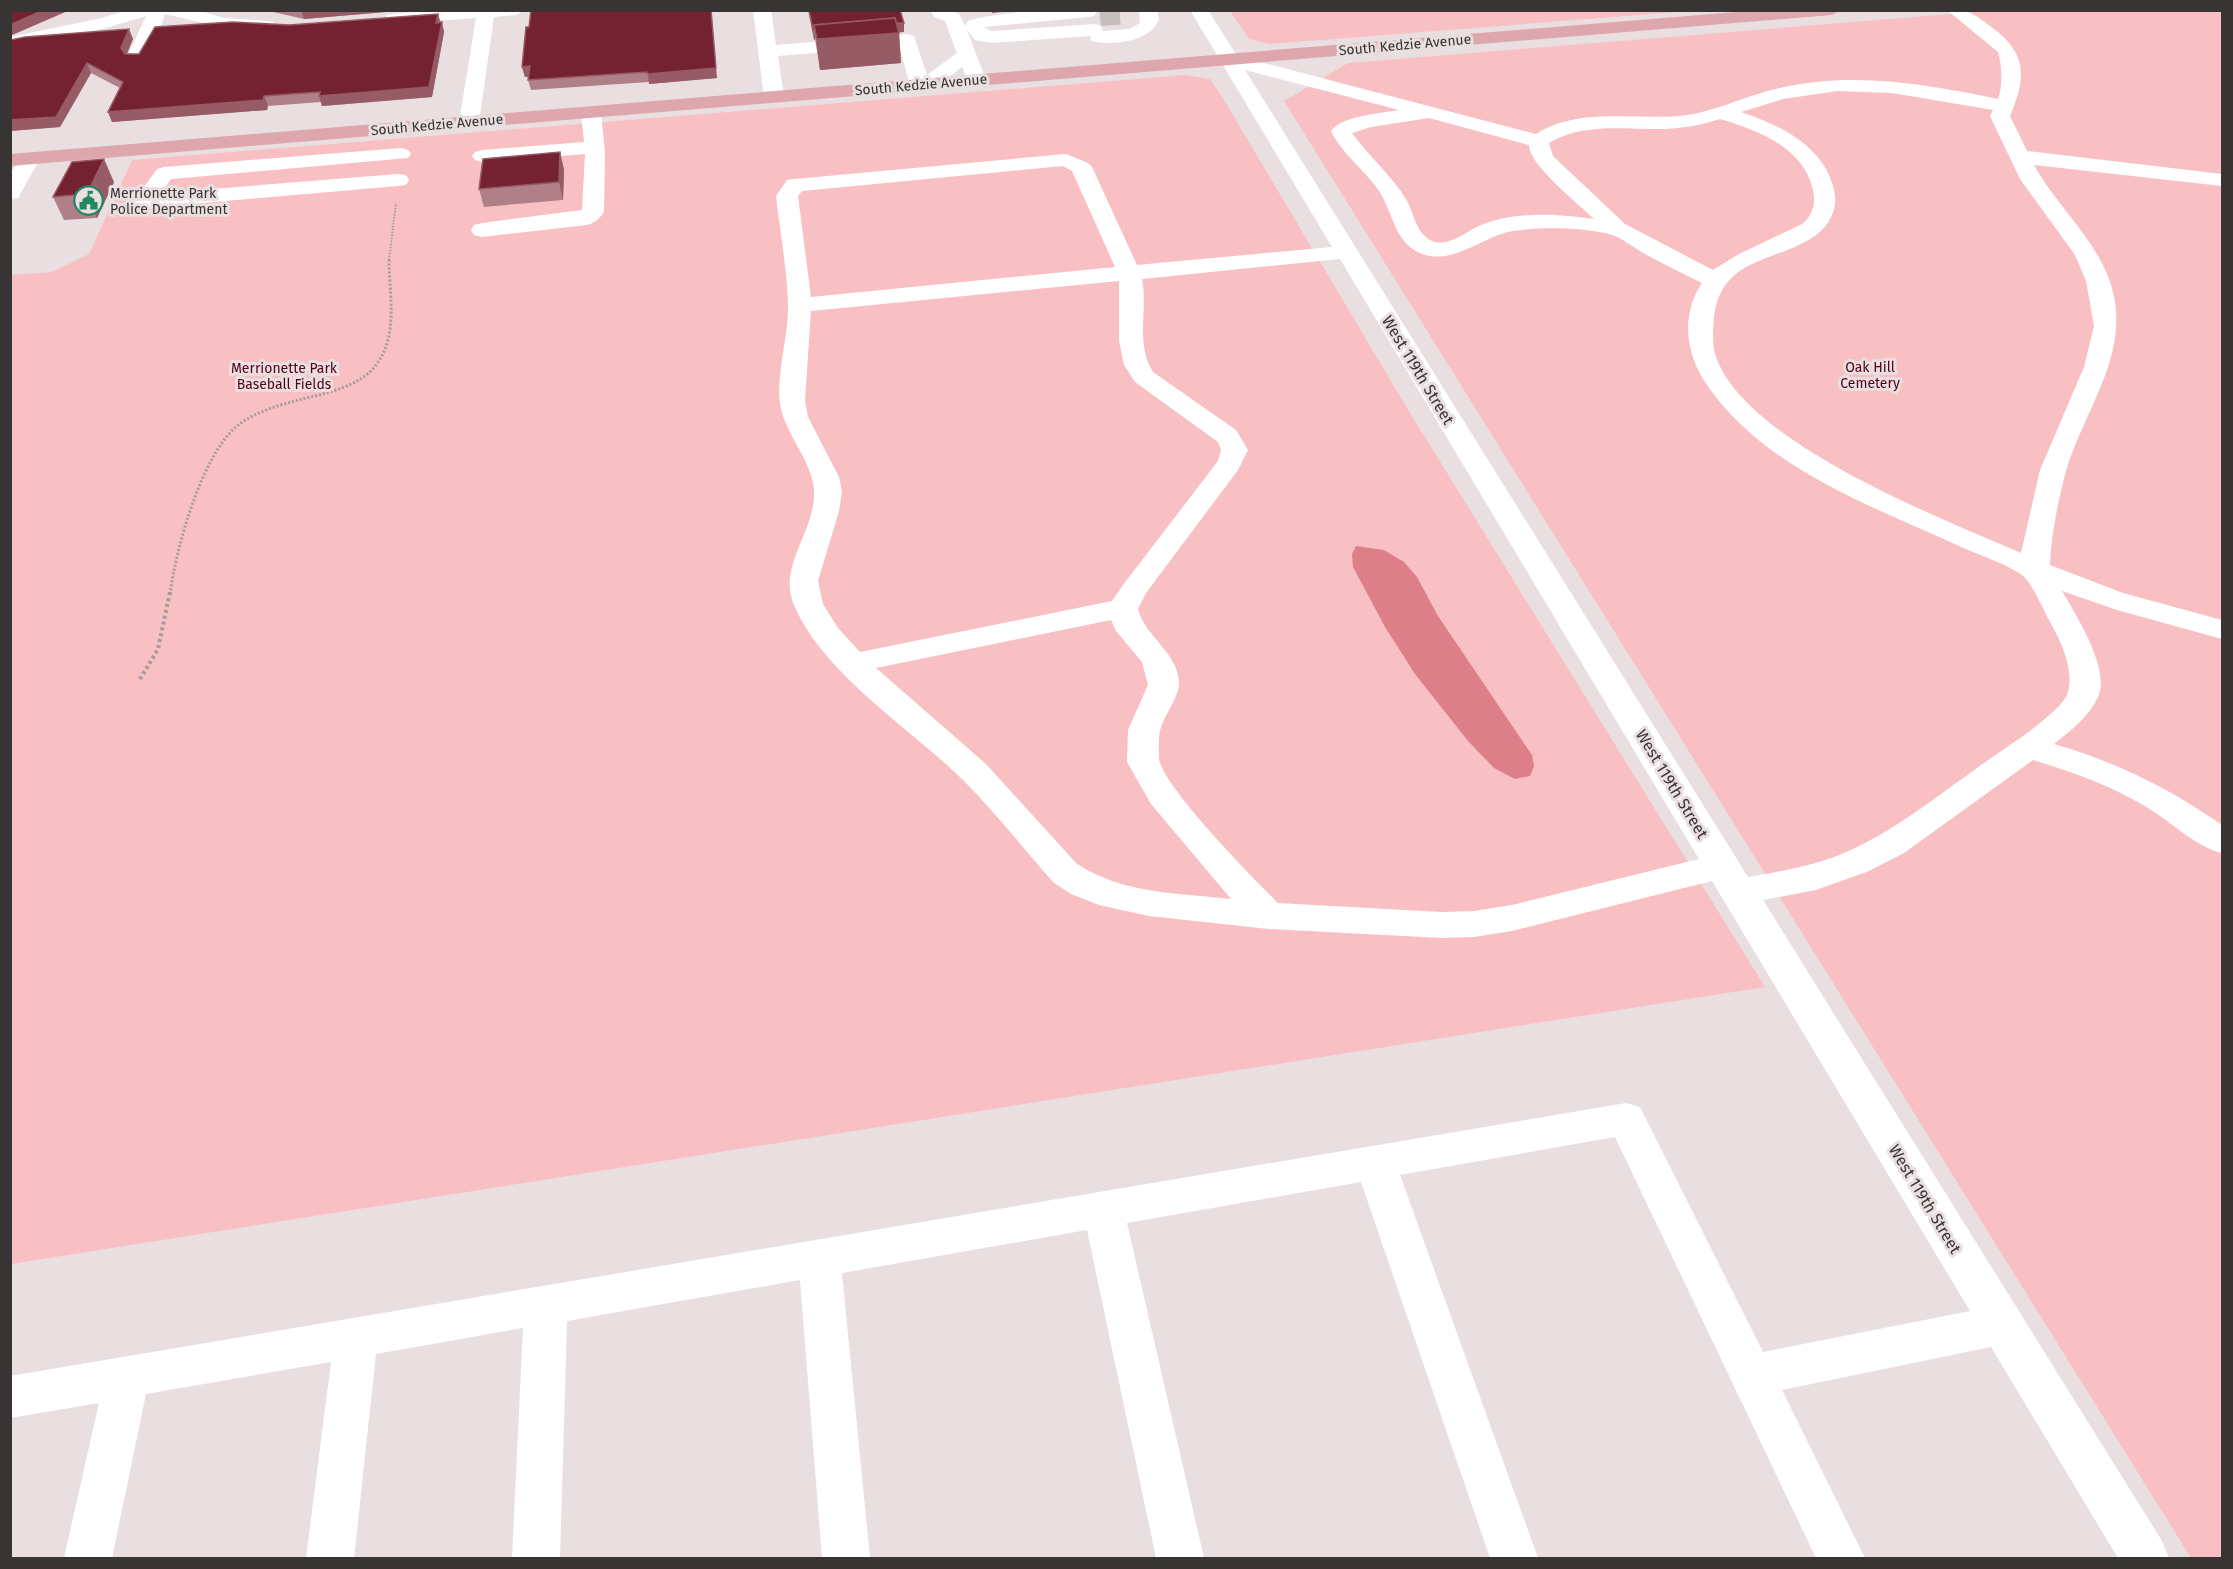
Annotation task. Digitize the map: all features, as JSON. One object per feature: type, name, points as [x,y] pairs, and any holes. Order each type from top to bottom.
[{"type":"main road","name":"South Kedzie Avenue","points":[[20,160],[1832,10]]},
{"type":"street","points":[[10,43],[106,23],[148,10]]},
{"type":"street","points":[[136,57],[151,29],[157,10]]},
{"type":"street","points":[[171,10],[225,23],[280,26]]},
{"type":"street","points":[[372,21],[516,10]]},
{"type":"street","points":[[762,10],[774,97]]},
{"type":"street","points":[[973,10],[946,14],[966,51],[976,80]]},
{"type":"street","name":"West 119th Street","points":[[1199,10],[2145,1558]]},
{"type":"street","points":[[1269,916],[1233,879],[1151,779],[1143,762],[1144,730],[1164,686],[1162,672],[1150,648],[1128,624],[1123,609],[1133,591],[1236,455],[1235,447],[1227,436],[1144,377],[1136,368],[1130,343],[1133,287],[1129,273],[1081,167],[1074,162],[1053,160],[805,182],[795,185],[787,196],[800,305],[792,400],[795,417],[825,477],[828,492],[825,511],[803,581],[808,604],[826,634],[855,665],[923,729],[974,772],[1046,855],[1065,873],[1083,885],[1111,896],[1149,903],[1269,916],[1402,924],[1474,924],[1730,880],[1816,877],[1857,862],[1892,844],[2066,719],[2085,695],[2084,666],[2069,629],[2035,570],[2036,548],[2053,470],[2096,367],[2106,326],[2098,281],[2086,255],[2044,199],[2005,130],[2000,116],[2002,106],[2010,93],[2010,60],[2007,50],[1987,32],[1956,10]]},
{"type":"street","points":[[469,122],[486,12]]},
{"type":"street","points":[[1093,20],[991,37],[982,36],[974,25],[986,20],[1093,20],[1134,34],[1149,25],[1148,12],[1126,14]]},
{"type":"street","points":[[768,51],[907,40],[922,85],[966,51],[1093,20]]},
{"type":"street","points":[[1228,60],[1539,141]]},
{"type":"street","points":[[1539,141],[1548,134],[1565,128],[1617,123],[1669,124],[1721,113],[1760,98],[1784,92],[1839,85],[1912,88],[2002,106]]},
{"type":"street","points":[[482,230],[587,218],[593,212],[594,147],[591,112]]},
{"type":"street","points":[[1432,112],[1356,125],[1341,131],[1395,198],[1406,228],[1421,244],[1444,249],[1458,247],[1483,232],[1498,227],[1527,223],[1588,225],[1617,229]]},
{"type":"street","points":[[1721,113],[1747,121],[1790,143],[1817,171],[1824,186],[1826,201],[1822,214],[1813,226],[1754,255],[1715,280],[1706,296],[1701,323],[1703,354],[1720,386],[1743,413],[1771,439],[1839,480],[2035,570],[2096,594],[2223,630]]},
{"type":"street","points":[[401,154],[164,173],[146,201],[397,190],[404,128]]},
{"type":"street","points":[[1539,141],[1539,150],[1544,159],[1617,229],[1676,262],[1715,280]]},
{"type":"street","points":[[482,156],[594,147]]},
{"type":"street","points":[[2021,157],[2223,180]]},
{"type":"street","points":[[10,194],[20,160]]},
{"type":"street","points":[[800,305],[1346,252]]},
{"type":"street","points":[[855,665],[874,658],[1123,609]]},
{"type":"street","points":[[2028,748],[2076,761],[2122,779],[2223,841]]},
{"type":"street","points":[[10,1397],[1626,1119],[1841,1558]]},
{"type":"street","points":[[1375,1163],[1514,1558]]},
{"type":"street","points":[[1103,1210],[1180,1558]]},
{"type":"street","points":[[819,1258],[846,1558]]},
{"type":"street","points":[[536,1558],[546,1305]]},
{"type":"street","points":[[1751,1375],[2002,1325]]},
{"type":"street","points":[[330,1558],[356,1338]]},
{"type":"street","points":[[88,1558],[127,1377]]},
{"type":"path","points":[[140,679],[152,666],[161,648],[178,549],[194,502],[224,441],[236,426],[247,419],[349,385],[377,365],[388,334],[392,301],[388,268],[397,190]]},
{"type":"green space","points":[[1230,11],[1690,11],[1270,44],[1249,39]]},
{"type":"green space","name":"Oak Hill Cemetery","points":[[1988,11],[2222,11],[2222,1558],[2191,1558],[1284,101],[1348,63]]},
{"type":"green space","name":"Merrionette Park Baseball Fields","points":[[1185,75],[1210,79],[1221,95],[1407,408],[1765,987],[11,1264],[11,275],[52,272],[89,254],[132,160]]},
{"type":"shaded area","points":[[1356,546],[1384,550],[1404,562],[1417,577],[1438,616],[1532,755],[1534,766],[1530,776],[1515,779],[1494,768],[1468,741],[1415,674],[1385,627],[1353,567],[1352,554]]},
{"type":"building","points":[[10,10],[44,10],[10,25]]},
{"type":"building","points":[[531,10],[711,10],[716,68],[528,80],[530,66],[522,67],[526,27],[529,27]]},
{"type":"building","points":[[809,10],[900,10],[904,23],[896,23],[895,18],[814,25],[813,30]]},
{"type":"building","points":[[438,14],[436,23],[442,22],[429,87],[319,96],[320,92],[264,96],[263,100],[108,112],[123,82],[87,63],[56,117],[10,120],[10,40],[129,29],[121,48],[125,54],[139,54],[155,27],[233,22],[289,25]]},
{"type":"building","points":[[895,18],[899,33],[817,39],[814,25]]},
{"type":"building","points":[[560,152],[559,182],[479,189],[483,159]]},
{"type":"building","points":[[104,159],[87,194],[53,197],[72,162]]},
{"type":"tunnel","points":[[1100,16],[1127,14]]},
{"type":"place","name":"Merrionette Park Police Department","points":[[89,201]]}]
